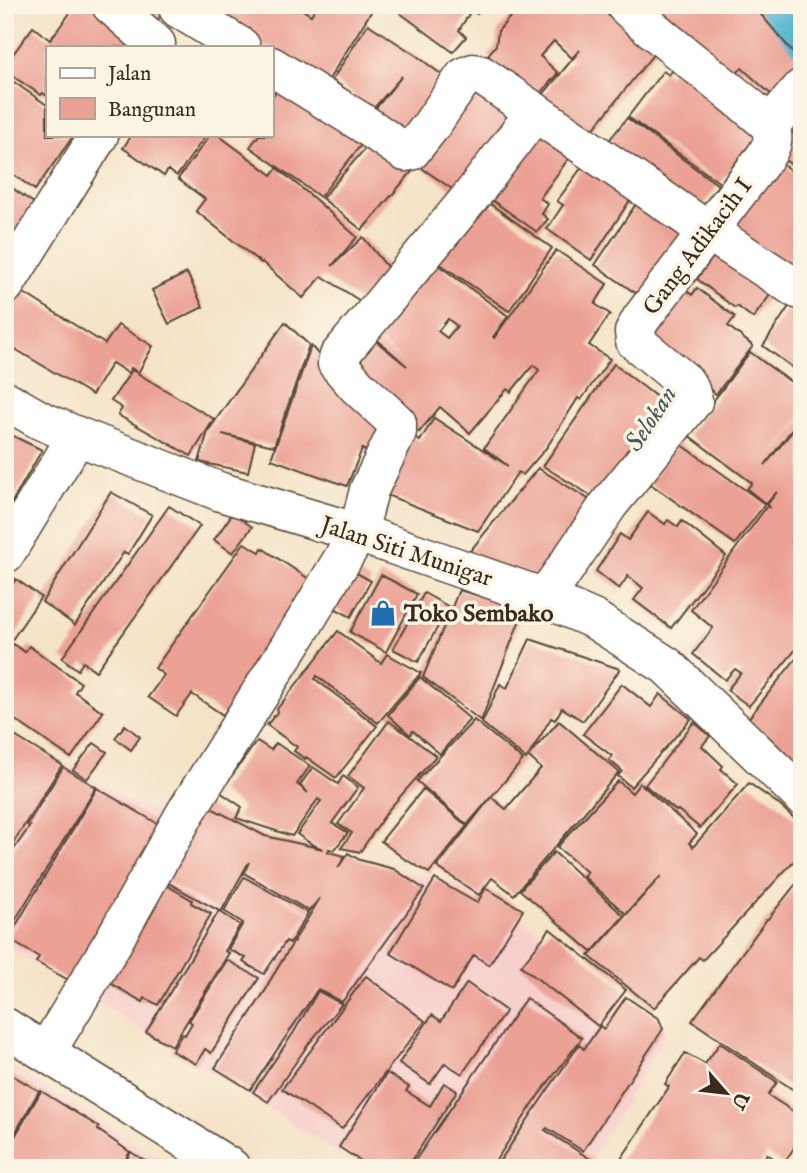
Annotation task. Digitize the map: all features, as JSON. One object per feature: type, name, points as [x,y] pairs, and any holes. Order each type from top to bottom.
[{"type":"street","points":[[111,5],[155,46],[182,10],[239,46]]},
{"type":"street","points":[[625,5],[725,87],[778,122]]},
{"type":"street","points":[[273,67],[404,152],[411,151],[464,77],[473,72],[481,75],[797,289]]},
{"type":"street","points":[[46,1052],[113,942],[186,812],[358,533],[369,489],[397,432],[397,423],[357,386],[337,363],[339,356],[473,194],[535,112]]},
{"type":"street","name":"Gang Adikacih I","points":[[552,600],[609,504],[693,401],[691,390],[685,382],[635,341],[634,332],[708,231],[778,122]]},
{"type":"street","points":[[5,285],[98,136]]},
{"type":"street","name":"Jalan Siti Munigar","points":[[5,400],[40,420],[77,436],[221,492],[358,533],[552,600],[595,620],[667,666],[802,796]]},
{"type":"street","points":[[5,554],[77,436]]},
{"type":"street","points":[[5,1027],[232,1168]]},
{"type":"shaded area","points":[[5,729],[137,805],[217,833],[428,876],[493,897],[668,1031],[586,1168],[363,1168],[5,944]]},
{"type":"shaded area","points":[[5,1062],[176,1168],[5,1168]]},
{"type":"building","points":[[76,5],[91,5],[136,43],[134,46],[46,46],[46,95],[41,95],[5,71],[5,65],[33,27],[50,40]]},
{"type":"building","points":[[116,5],[168,5],[149,32]]},
{"type":"building","points":[[230,5],[295,5],[311,15],[317,5],[374,7],[321,92],[273,46],[252,46],[221,20]]},
{"type":"building","points":[[404,5],[459,6],[469,14],[459,30],[466,37],[453,52],[400,13]]},
{"type":"building","points":[[467,5],[486,5],[477,14]]},
{"type":"building","points":[[520,5],[613,5],[659,47],[583,142],[535,104],[580,50],[572,58],[554,41],[540,56],[558,73],[532,103],[488,55],[496,45],[498,31]]},
{"type":"building","points":[[652,5],[753,5],[802,63],[802,73],[775,98],[742,68],[731,78]]},
{"type":"building","points":[[368,24],[455,85],[406,150],[366,120],[402,76],[368,115],[354,95],[332,80]]},
{"type":"building","points":[[680,61],[762,128],[720,183],[628,117],[663,71],[669,75]]},
{"type":"building","points":[[5,76],[46,104],[46,136],[73,136],[35,190],[10,172],[5,180]]},
{"type":"building","points":[[285,79],[367,137],[320,197],[250,147],[258,136],[273,136],[273,95]]},
{"type":"building","points":[[469,81],[518,118],[458,193],[413,162]]},
{"type":"building","points":[[627,118],[718,185],[694,219],[599,153]]},
{"type":"building","points":[[802,118],[802,171],[778,156]]},
{"type":"building","points":[[538,125],[574,151],[540,198],[548,204],[542,214],[548,219],[537,232],[486,196]]},
{"type":"building","points":[[131,136],[205,136],[177,176],[168,170],[164,176],[123,148]]},
{"type":"building","points":[[209,136],[219,136],[272,175],[277,168],[357,237],[332,266],[363,237],[388,268],[360,301],[322,276],[303,298],[196,211],[205,199],[178,179]]},
{"type":"building","points":[[375,137],[416,167],[362,230],[322,198]]},
{"type":"building","points":[[773,158],[802,178],[802,273],[732,231]]},
{"type":"building","points":[[588,159],[634,194],[591,260],[547,229],[563,205],[557,201]]},
{"type":"building","points":[[5,183],[38,206],[5,255]]},
{"type":"building","points":[[479,196],[552,248],[509,311],[433,259]]},
{"type":"building","points":[[640,198],[685,230],[647,301],[595,265]]},
{"type":"building","points":[[721,246],[776,287],[753,318],[697,279]]},
{"type":"building","points":[[556,250],[607,284],[595,304],[610,314],[589,345],[610,359],[581,400],[578,398],[547,447],[523,475],[518,472],[478,531],[374,490],[401,431],[420,441],[434,418],[508,466],[484,448],[539,370],[533,365],[511,392],[507,389],[470,433],[440,407],[419,432],[343,369],[372,338],[407,366],[374,337],[426,256],[508,316],[494,338]],"holes":[[[448,319],[457,326],[447,338],[438,331]]]},
{"type":"building","points":[[187,273],[203,307],[169,324],[152,290]]},
{"type":"building","points":[[676,282],[692,295],[697,288],[735,317],[728,326],[753,346],[716,394],[637,334]]},
{"type":"building","points":[[16,288],[105,344],[118,325],[153,346],[138,373],[131,368],[128,373],[112,363],[92,395],[5,343],[5,305]]},
{"type":"building","points":[[797,294],[802,297],[802,374],[763,346]]},
{"type":"building","points":[[285,322],[309,345],[274,446],[222,434],[255,443],[248,472],[199,462],[208,431]]},
{"type":"building","points":[[311,346],[344,384],[392,427],[375,456],[362,449],[347,486],[271,459]]},
{"type":"building","points":[[750,352],[802,390],[802,416],[765,465],[802,419],[802,529],[792,542],[802,550],[802,575],[795,584],[802,590],[802,642],[749,706],[727,690],[741,673],[735,669],[725,680],[693,654],[713,628],[691,610],[767,506],[770,508],[767,505],[777,492],[766,504],[747,489],[752,483],[688,435]]},
{"type":"building","points":[[614,364],[667,405],[595,498],[543,466]]},
{"type":"building","points":[[132,370],[214,419],[191,456],[118,415],[122,408],[111,401]]},
{"type":"building","points":[[5,432],[42,450],[8,509],[5,508]]},
{"type":"building","points":[[678,442],[765,504],[735,544],[649,483]]},
{"type":"building","points":[[538,468],[593,502],[533,585],[490,566],[470,551]]},
{"type":"building","points":[[111,492],[152,515],[128,554],[124,552],[75,625],[42,602]]},
{"type":"building","points":[[169,506],[200,526],[96,671],[83,662],[78,670],[62,658]]},
{"type":"building","points":[[648,512],[665,524],[668,520],[678,527],[682,521],[726,556],[671,628],[634,600],[643,588],[628,576],[619,589],[596,571],[620,534],[628,540]]},
{"type":"building","points":[[233,513],[252,527],[233,553],[214,540]]},
{"type":"building","points":[[802,532],[802,548],[794,542]]},
{"type":"building","points":[[244,543],[260,552],[262,548],[312,581],[223,715],[192,694],[176,716],[148,697],[164,675],[155,668]]},
{"type":"building","points":[[342,565],[371,581],[351,617],[323,602]]},
{"type":"building","name":"Toko Sembako","points":[[381,575],[417,594],[386,652],[350,632]]},
{"type":"building","points":[[16,579],[41,597],[5,650],[5,596]]},
{"type":"building","points":[[459,590],[524,609],[481,721],[423,677]]},
{"type":"building","points":[[424,593],[449,607],[418,662],[393,649]]},
{"type":"building","points":[[338,631],[381,663],[387,654],[421,673],[378,723],[317,676],[315,679],[377,726],[336,778],[294,751],[297,747],[267,725]]},
{"type":"building","points":[[530,639],[620,669],[583,721],[562,708],[555,720],[551,718],[529,755],[559,721],[619,772],[514,895],[492,878],[479,895],[437,867],[491,797],[506,809],[541,768],[482,723],[500,684],[507,688]]},
{"type":"building","points":[[13,644],[25,652],[29,646],[81,683],[75,692],[103,712],[71,758],[5,713],[5,655]]},
{"type":"building","points":[[802,651],[802,781],[748,719]]},
{"type":"building","points":[[420,677],[470,719],[440,754],[413,731],[410,735],[388,715]]},
{"type":"building","points":[[622,684],[651,707],[660,694],[691,719],[631,787],[618,776],[622,771],[609,760],[612,756],[583,734]]},
{"type":"building","points":[[474,720],[523,760],[467,825],[417,781]]},
{"type":"building","points":[[389,721],[436,756],[389,809],[360,852],[341,848],[352,833],[338,824],[364,788],[348,776]]},
{"type":"building","points":[[694,722],[710,736],[702,746],[738,784],[700,828],[645,785]]},
{"type":"building","points":[[125,725],[140,737],[131,750],[115,738]]},
{"type":"building","points":[[5,730],[62,765],[5,856]]},
{"type":"building","points":[[257,741],[271,750],[276,743],[310,766],[297,784],[308,793],[300,785],[313,767],[338,784],[343,776],[358,787],[332,823],[348,833],[334,850],[329,849],[328,852],[345,856],[338,868],[348,853],[360,860],[394,869],[424,889],[342,1002],[318,989],[250,1090],[215,1068],[267,988],[320,898],[309,911],[244,873],[249,862],[221,912],[159,878],[202,803],[265,836],[323,849],[297,834],[321,801],[318,799],[292,836],[236,818],[242,807],[220,792]]},
{"type":"building","points":[[94,743],[107,752],[87,779],[73,770]]},
{"type":"building","points":[[63,767],[96,787],[5,937],[5,862],[30,826],[27,825]]},
{"type":"building","points":[[618,781],[632,793],[640,783],[697,834],[689,843],[693,847],[749,783],[802,825],[802,852],[703,960],[699,957],[654,1008],[589,956],[661,876],[626,914],[583,876],[587,872],[557,847]]},
{"type":"building","points":[[97,788],[160,825],[72,982],[36,962],[39,957],[8,939]]},
{"type":"building","points":[[423,789],[467,826],[429,873],[381,841]]},
{"type":"building","points":[[554,852],[624,916],[592,952],[520,890]]},
{"type":"building","points":[[152,877],[211,914],[158,1005],[145,998],[143,1002],[108,982]]},
{"type":"building","points":[[244,877],[308,913],[290,943],[286,941],[264,974],[243,962],[246,958],[228,949],[243,923],[224,911]]},
{"type":"building","points":[[435,879],[477,903],[486,888],[523,910],[489,965],[474,955],[452,991],[390,953]]},
{"type":"building","points":[[795,885],[802,889],[802,1082],[795,1091],[692,1021]]},
{"type":"building","points":[[219,911],[240,925],[225,951],[229,953],[172,1046],[146,1032]]},
{"type":"building","points":[[550,929],[626,990],[598,1026],[521,966]]},
{"type":"building","points":[[227,960],[259,978],[211,1053],[205,1049],[196,1064],[172,1051],[182,1034],[185,1035],[192,1023],[189,1021]]},
{"type":"building","points":[[366,976],[425,1021],[342,1129],[282,1089]]},
{"type":"building","points":[[467,983],[506,1011],[462,1074],[445,1063],[430,1084],[399,1063],[432,1015],[441,1021]]},
{"type":"building","points":[[318,991],[342,1004],[310,1042],[268,1102],[253,1092]]},
{"type":"building","points":[[626,997],[659,1019],[663,1029],[583,1151],[547,1128],[545,1130],[595,1162],[592,1168],[495,1168],[579,1045],[584,1049],[600,1026],[604,1029]]},
{"type":"building","points":[[526,998],[582,1038],[538,1096],[491,1168],[410,1168]]},
{"type":"building","points":[[720,1043],[777,1082],[768,1095],[802,1117],[802,1135],[783,1165],[767,1154],[758,1168],[615,1168],[669,1087],[665,1084],[685,1053],[705,1064]]},
{"type":"building","points":[[5,1071],[39,1091],[5,1151]]},
{"type":"building","points":[[387,1073],[409,1087],[406,1091],[430,1106],[444,1083],[457,1091],[407,1168],[371,1168],[339,1147]]},
{"type":"building","points":[[41,1091],[99,1127],[98,1130],[130,1152],[120,1168],[5,1168],[5,1154]]},
{"type":"building","points":[[131,1152],[156,1168],[121,1168]]},
{"type":"building","points":[[802,1154],[802,1168],[793,1168]]},
{"type":"waterway","points":[[763,5],[802,50]]},
{"type":"place","name":"Toko Sembako","points":[[383,613]]},
{"type":"water label","name":"Selokan","points":[[650,418]]}]
